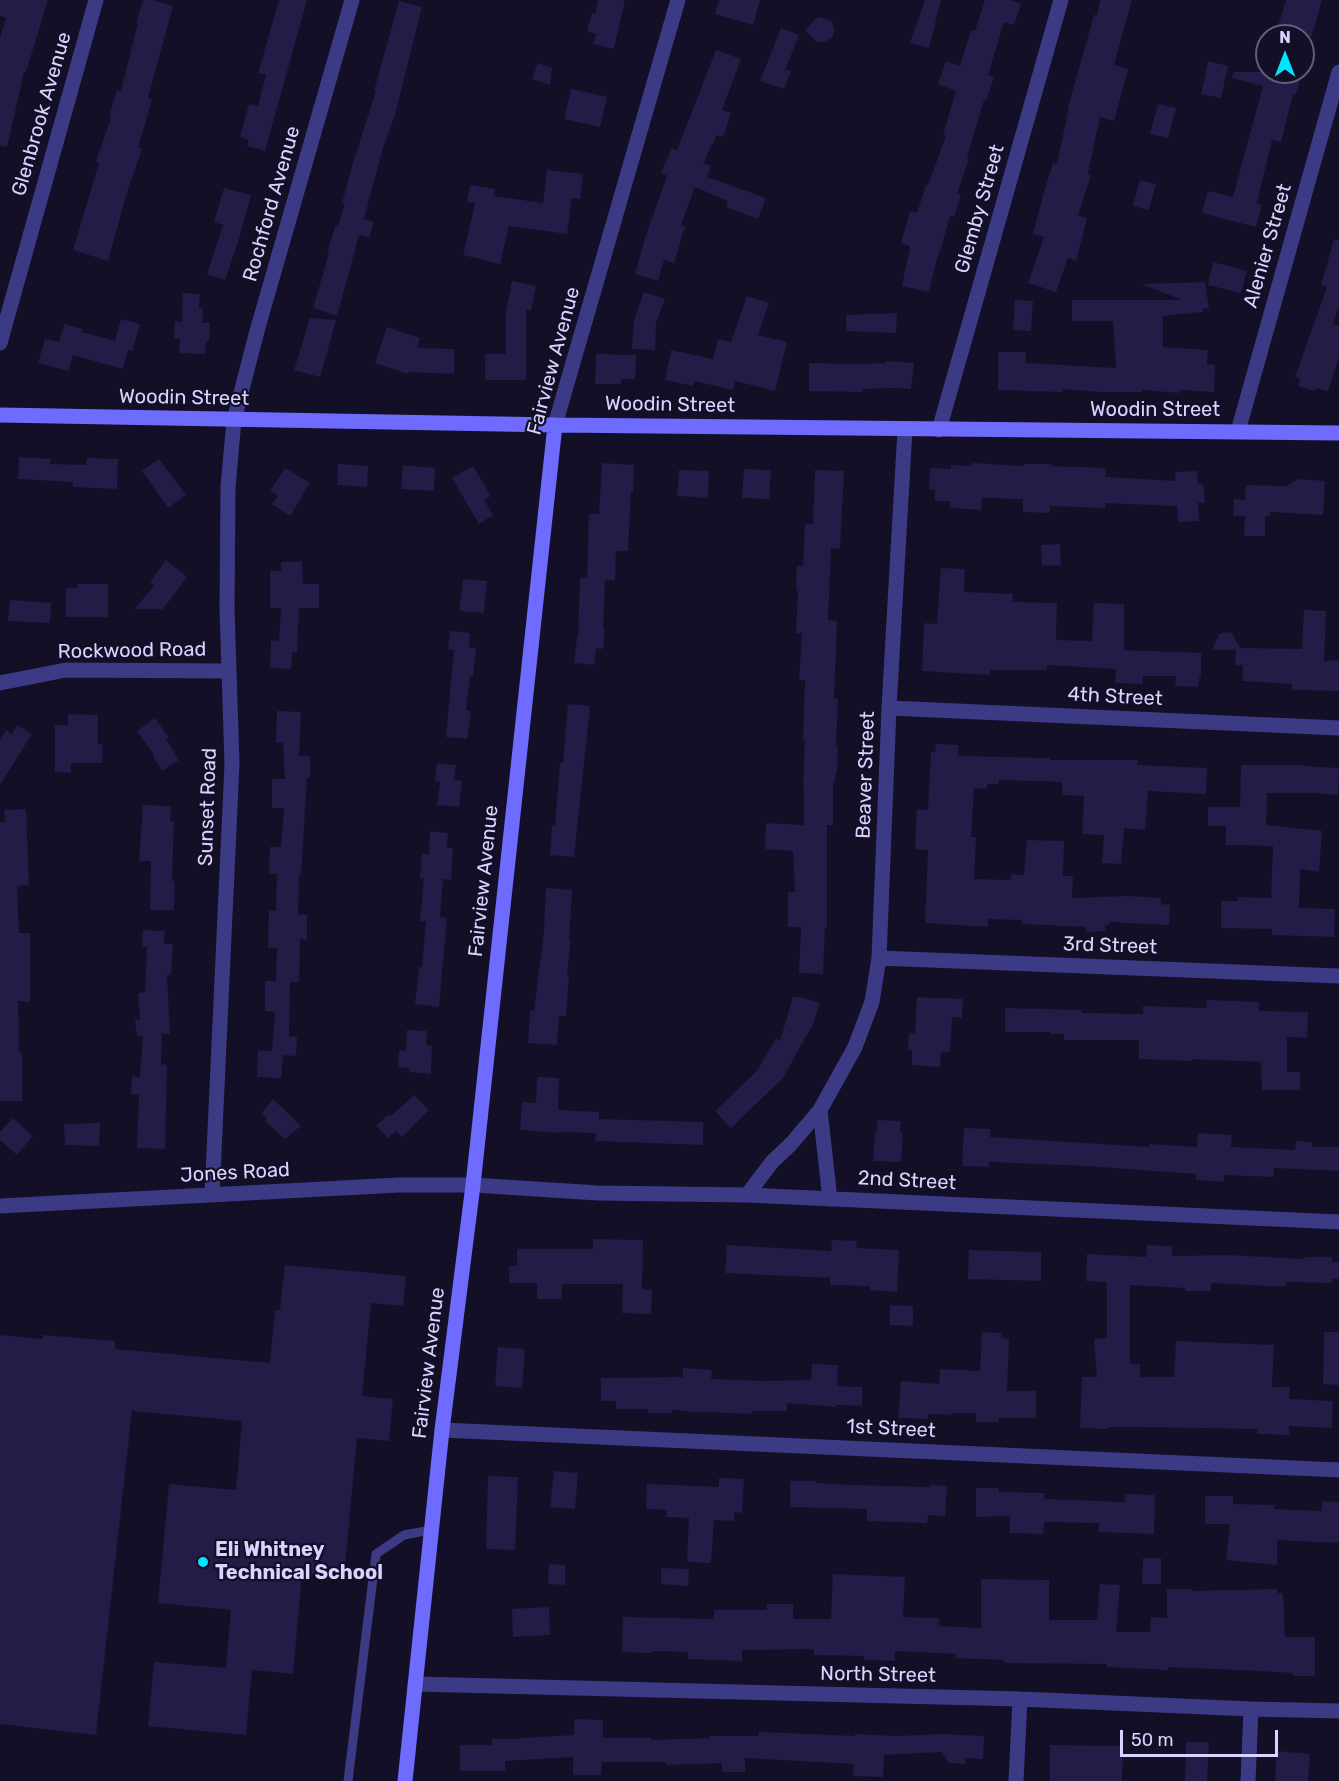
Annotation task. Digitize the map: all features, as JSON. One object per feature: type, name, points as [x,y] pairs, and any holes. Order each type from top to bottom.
[{"type":"street","name":"Glenbrook Avenue","points":[[0,343],[96,0]]},
{"type":"street","name":"Rochford Avenue","points":[[234,420],[257,331],[352,0]]},
{"type":"street","name":"Fairview Avenue","points":[[405,1781],[442,1430],[473,1185],[555,425],[678,0]]},
{"type":"street","name":"Glemby Street","points":[[939,430],[1061,0]]},
{"type":"street","name":"Alenier Street","points":[[1238,431],[1339,72]]},
{"type":"street","name":"Woodin Street","points":[[0,415],[555,425],[1339,433]]},
{"type":"street","name":"Sunset Road","points":[[212,1195],[232,764],[227,609],[228,486],[234,420]]},
{"type":"street","name":"Beaver Street","points":[[747,1195],[772,1162],[820,1110],[855,1047],[872,1002],[879,958],[889,708],[905,429]]},
{"type":"street","name":"Rockwood Road","points":[[0,683],[66,670],[229,671]]},
{"type":"street","name":"4th Street","points":[[889,708],[1339,728]]},
{"type":"street","name":"3rd Street","points":[[879,958],[1339,976]]},
{"type":"street","points":[[820,1110],[830,1199]]},
{"type":"street","name":"Jones Road","points":[[0,1206],[399,1185],[473,1185]]},
{"type":"street","name":"2nd Street","points":[[473,1185],[598,1193],[747,1195],[1339,1222]]},
{"type":"street","name":"1st Street","points":[[442,1430],[1339,1470]]},
{"type":"street","name":"North Street","points":[[415,1684],[1339,1711]]},
{"type":"street","points":[[1017,1781],[1020,1700]]},
{"type":"street","points":[[1248,1781],[1251,1709]]},
{"type":"lane","points":[[348,1781],[376,1554],[404,1535],[431,1530]]},
{"type":"building","points":[[0,0],[48,0],[26,72],[24,72],[7,147],[0,146],[0,38],[6,18],[0,16]]},
{"type":"building","points":[[143,0],[153,0],[173,6],[148,98],[152,100],[138,148],[142,149],[127,192],[108,261],[73,250],[99,163],[96,161],[111,118],[109,117],[117,90],[121,91]]},
{"type":"building","points":[[279,0],[307,0],[265,151],[247,146],[249,140],[240,137],[249,104],[258,106],[266,75],[258,73]]},
{"type":"building","points":[[598,0],[625,0],[614,49],[593,44],[596,34],[587,31],[592,13],[595,14]]},
{"type":"building","points":[[719,0],[760,0],[753,25],[715,14]]},
{"type":"building","points":[[925,0],[941,0],[929,48],[910,43]]},
{"type":"building","points":[[985,0],[1010,0],[1021,4],[1014,25],[1004,22],[988,75],[994,77],[986,101],[984,100],[967,158],[969,159],[957,194],[961,195],[954,217],[950,216],[929,292],[902,286],[910,246],[901,243],[910,211],[917,213],[946,136],[943,135],[956,91],[938,84],[946,61],[960,66],[971,30],[975,31]]},
{"type":"building","points":[[1100,0],[1132,0],[1114,65],[1128,69],[1114,121],[1100,117],[1088,174],[1091,175],[1078,215],[1087,218],[1076,261],[1068,258],[1056,292],[1028,283],[1044,237],[1033,234],[1053,163],[1057,164],[1068,107]]},
{"type":"building","points":[[1286,0],[1322,0],[1315,25],[1279,24]]},
{"type":"building","points":[[399,1],[422,7],[395,115],[383,148],[364,219],[374,222],[369,238],[359,235],[337,316],[313,308],[329,253],[327,253],[345,203],[342,203],[376,91],[374,91]]},
{"type":"building","points":[[821,17],[832,22],[835,30],[832,38],[825,42],[817,42],[805,31],[815,19]]},
{"type":"building","points":[[781,28],[799,35],[785,70],[791,71],[784,89],[760,81]]},
{"type":"building","points":[[716,50],[741,59],[722,110],[731,113],[723,137],[717,135],[703,163],[711,166],[707,177],[766,198],[758,219],[726,207],[728,201],[695,187],[681,225],[685,226],[674,263],[664,260],[658,281],[635,274],[667,176],[661,173],[672,148],[677,150]]},
{"type":"building","points":[[1208,61],[1228,66],[1221,98],[1201,94]]},
{"type":"building","points":[[538,63],[552,68],[550,85],[532,79]]},
{"type":"building","points":[[1233,72],[1255,72],[1255,84],[1232,78]]},
{"type":"building","points":[[1255,84],[1299,84],[1296,94],[1293,94],[1281,142],[1272,140],[1257,203],[1262,205],[1256,227],[1202,213],[1208,191],[1233,197],[1263,86]]},
{"type":"building","points":[[571,89],[607,97],[600,127],[564,119]]},
{"type":"building","points":[[1158,104],[1176,108],[1168,138],[1150,134]]},
{"type":"building","points":[[547,170],[583,174],[580,199],[572,198],[567,234],[509,226],[500,264],[463,255],[475,203],[467,202],[470,185],[495,189],[494,196],[543,203]]},
{"type":"building","points":[[1140,180],[1156,184],[1149,210],[1133,206]]},
{"type":"building","points":[[224,188],[251,195],[225,280],[207,274],[223,225],[214,222]]},
{"type":"building","points":[[1334,239],[1339,240],[1339,307],[1333,324],[1339,326],[1339,357],[1328,391],[1316,388],[1315,391],[1298,386],[1300,379],[1295,377],[1327,287],[1321,285]]},
{"type":"building","points":[[1213,262],[1247,271],[1241,293],[1208,285]]},
{"type":"building","points":[[512,281],[536,286],[531,310],[526,310],[526,380],[485,380],[485,354],[506,354],[506,311]]},
{"type":"building","points":[[1205,282],[1209,309],[1203,308],[1203,312],[1163,316],[1163,347],[1208,350],[1207,364],[1215,365],[1214,392],[998,390],[998,352],[1026,352],[1026,363],[1116,368],[1113,321],[1072,321],[1072,300],[1182,300],[1142,284]]},
{"type":"building","points":[[644,292],[665,299],[656,323],[655,350],[632,349],[634,320]]},
{"type":"building","points":[[183,293],[200,294],[199,308],[203,309],[202,323],[210,323],[209,341],[206,341],[205,354],[179,353],[180,339],[174,338],[175,321],[182,322]]},
{"type":"building","points":[[747,296],[769,303],[758,335],[787,342],[775,391],[735,381],[733,390],[694,381],[693,386],[665,380],[671,350],[713,359],[718,339],[731,342]]},
{"type":"building","points":[[1015,300],[1033,301],[1031,331],[1013,330]]},
{"type":"building","points":[[897,313],[896,333],[846,331],[846,315]]},
{"type":"building","points":[[310,318],[336,320],[320,377],[294,370]]},
{"type":"building","points":[[121,319],[140,324],[132,351],[128,350],[123,369],[73,355],[68,371],[38,363],[45,339],[59,342],[64,324],[83,329],[82,332],[115,341]]},
{"type":"building","points":[[387,327],[420,338],[417,348],[454,349],[454,374],[409,372],[408,374],[375,363]]},
{"type":"building","points":[[596,354],[636,355],[635,379],[621,379],[621,384],[595,384]]},
{"type":"building","points":[[886,361],[914,363],[911,389],[863,389],[863,392],[809,391],[809,363],[856,364],[886,363]]},
{"type":"building","points":[[19,457],[51,459],[50,464],[86,465],[87,458],[118,459],[117,489],[73,487],[73,482],[18,479]]},
{"type":"building","points":[[159,459],[186,495],[168,508],[142,471]]},
{"type":"building","points":[[602,463],[634,465],[633,492],[631,492],[628,551],[616,551],[615,580],[605,580],[603,649],[596,648],[594,665],[574,663],[578,637],[580,578],[587,578],[589,514],[599,514]]},
{"type":"building","points":[[972,463],[1024,466],[1024,464],[1051,464],[1051,466],[1106,468],[1105,477],[1176,481],[1175,472],[1197,471],[1198,484],[1203,484],[1205,502],[1198,503],[1199,521],[1178,522],[1177,506],[1105,503],[1105,508],[1050,506],[1050,513],[1023,512],[1023,499],[982,498],[981,510],[950,508],[950,501],[935,501],[935,490],[929,489],[930,468],[951,469],[951,465],[971,466]]},
{"type":"building","points":[[338,464],[368,466],[367,487],[337,485]]},
{"type":"building","points":[[403,465],[435,468],[434,491],[401,489]]},
{"type":"building","points":[[473,466],[491,496],[484,500],[493,515],[479,524],[452,478]]},
{"type":"building","points":[[285,468],[310,483],[290,516],[272,504],[278,496],[270,491]]},
{"type":"building","points":[[744,469],[771,470],[769,499],[742,498]]},
{"type":"building","points":[[679,470],[709,471],[708,498],[677,496]]},
{"type":"building","points":[[815,470],[844,471],[840,549],[831,548],[828,620],[837,621],[834,699],[838,699],[836,746],[838,746],[837,770],[833,786],[833,825],[827,825],[827,928],[825,928],[823,974],[799,973],[801,927],[788,927],[788,892],[795,892],[793,851],[765,849],[766,823],[804,825],[805,680],[799,680],[802,633],[796,633],[798,590],[796,590],[797,565],[803,566],[805,524],[813,524]]},
{"type":"building","points":[[1299,479],[1325,481],[1323,515],[1270,512],[1270,516],[1265,516],[1265,536],[1244,536],[1245,516],[1233,516],[1234,499],[1245,500],[1246,485],[1285,486]]},
{"type":"building","points":[[1060,544],[1061,565],[1042,566],[1041,545]]},
{"type":"building","points":[[166,560],[187,577],[163,609],[135,609],[154,585],[150,582]]},
{"type":"building","points":[[302,561],[303,584],[319,584],[319,608],[299,608],[297,652],[292,652],[291,669],[270,668],[271,640],[279,641],[281,608],[270,608],[270,571],[281,571],[281,562]]},
{"type":"building","points":[[941,568],[965,569],[964,592],[1013,594],[1012,602],[1057,603],[1056,640],[1092,641],[1094,603],[1124,604],[1124,650],[1201,653],[1201,678],[1199,678],[1198,687],[1175,686],[1176,676],[1143,676],[1143,684],[1115,683],[1116,669],[1047,665],[1047,670],[990,670],[990,675],[922,671],[924,623],[937,624]]},
{"type":"building","points":[[463,579],[487,581],[484,613],[459,611]]},
{"type":"building","points":[[77,584],[108,584],[108,617],[66,617],[66,588],[77,588]]},
{"type":"building","points":[[10,600],[51,603],[50,623],[8,621]]},
{"type":"building","points":[[1304,610],[1326,611],[1324,661],[1339,660],[1339,691],[1292,690],[1292,684],[1242,681],[1243,665],[1235,665],[1236,650],[1212,650],[1219,634],[1226,632],[1232,633],[1240,648],[1302,649]]},
{"type":"building","points":[[450,631],[470,633],[469,647],[476,648],[466,710],[471,711],[467,739],[446,737],[454,650],[448,649]]},
{"type":"building","points":[[568,704],[590,706],[574,857],[550,855],[552,826],[555,826],[560,763],[563,763]]},
{"type":"building","points":[[277,711],[301,712],[299,756],[310,756],[310,778],[307,777],[301,875],[299,875],[298,914],[307,915],[307,940],[300,939],[299,982],[290,982],[289,1036],[297,1037],[296,1056],[283,1055],[281,1078],[257,1077],[258,1050],[272,1051],[275,1012],[265,1011],[265,981],[276,981],[277,948],[268,948],[269,910],[276,911],[277,874],[269,874],[270,847],[281,847],[284,808],[272,808],[272,779],[285,779],[283,743],[276,743]]},
{"type":"building","points":[[68,714],[98,715],[98,744],[103,745],[102,763],[71,763],[71,773],[55,772],[55,725],[68,725]]},
{"type":"building","points":[[155,718],[169,738],[166,739],[179,760],[162,771],[137,731]]},
{"type":"building","points":[[17,725],[32,734],[0,785],[0,740],[6,730],[12,734]]},
{"type":"building","points":[[936,744],[958,745],[958,756],[1050,758],[1050,760],[1138,760],[1137,765],[1207,768],[1206,794],[1148,791],[1145,830],[1124,828],[1121,864],[1102,863],[1104,835],[1082,834],[1084,796],[1062,795],[1062,782],[999,780],[999,784],[987,784],[987,789],[974,788],[971,837],[976,837],[974,879],[1011,880],[1011,874],[1024,875],[1027,840],[1064,841],[1063,876],[1073,876],[1072,898],[1128,896],[1161,898],[1161,904],[1170,905],[1169,925],[1109,922],[1109,925],[1105,925],[1105,931],[1086,932],[1086,927],[1022,924],[1022,920],[988,919],[988,927],[925,923],[928,850],[915,849],[917,809],[928,810],[931,752],[935,752]]},
{"type":"building","points":[[437,763],[456,765],[454,780],[462,781],[459,807],[437,805],[440,782],[435,781]]},
{"type":"building","points":[[1241,765],[1302,765],[1339,768],[1338,795],[1267,793],[1266,825],[1322,831],[1319,872],[1300,869],[1299,908],[1335,909],[1334,937],[1272,935],[1272,929],[1221,928],[1221,901],[1238,901],[1238,897],[1271,898],[1273,846],[1226,845],[1226,826],[1208,826],[1208,807],[1240,807]]},
{"type":"building","points":[[143,805],[171,806],[170,821],[174,821],[172,881],[175,881],[174,910],[150,910],[151,861],[139,861]]},
{"type":"building","points":[[26,809],[29,885],[17,886],[19,933],[30,933],[30,1002],[18,1001],[19,1052],[22,1052],[22,1101],[0,1101],[0,822],[5,822],[4,810]]},
{"type":"building","points":[[430,831],[448,833],[447,848],[453,848],[451,880],[443,879],[440,917],[447,918],[439,1007],[415,1004],[419,967],[422,967],[426,921],[420,921],[424,878],[420,878],[422,854],[429,854]]},
{"type":"building","points":[[546,888],[572,890],[566,1016],[559,1016],[557,1045],[528,1043],[530,1011],[534,1011],[544,931]]},
{"type":"building","points":[[143,930],[165,931],[164,944],[173,944],[171,975],[167,975],[170,1034],[162,1034],[161,1064],[167,1065],[165,1149],[137,1148],[139,1095],[131,1094],[132,1076],[140,1077],[143,1036],[137,1036],[135,1020],[140,1020],[138,993],[145,992],[147,947],[142,947]]},
{"type":"building","points":[[793,997],[820,1003],[813,1024],[783,1078],[731,1128],[715,1111],[757,1071],[776,1038],[780,1041]]},
{"type":"building","points":[[917,997],[963,999],[962,1018],[952,1017],[950,1052],[941,1052],[940,1067],[912,1065],[912,1050],[908,1050],[909,1033],[915,1033]]},
{"type":"building","points":[[1207,1000],[1259,1002],[1259,1011],[1308,1012],[1307,1038],[1287,1037],[1287,1072],[1300,1072],[1300,1090],[1262,1090],[1261,1062],[1139,1059],[1139,1040],[1064,1040],[1064,1034],[1050,1034],[1050,1032],[1005,1032],[1005,1008],[1143,1014],[1143,1006],[1206,1008]]},
{"type":"building","points":[[407,1030],[427,1031],[426,1045],[432,1046],[431,1074],[409,1072],[410,1068],[398,1067],[399,1050],[406,1051]]},
{"type":"building","points":[[537,1077],[559,1078],[559,1110],[599,1112],[599,1119],[703,1122],[703,1145],[595,1141],[596,1133],[520,1130],[522,1102],[536,1103]]},
{"type":"building","points":[[414,1095],[429,1110],[402,1137],[396,1131],[388,1138],[376,1126],[388,1115],[390,1117]]},
{"type":"building","points":[[273,1099],[301,1126],[285,1139],[265,1121],[267,1118],[262,1113]]},
{"type":"building","points":[[13,1118],[33,1136],[17,1155],[0,1140],[0,1132]]},
{"type":"building","points":[[878,1120],[901,1121],[900,1131],[903,1133],[901,1162],[873,1161]]},
{"type":"building","points":[[100,1123],[99,1146],[65,1145],[64,1124]]},
{"type":"building","points":[[964,1128],[990,1129],[990,1137],[1149,1147],[1149,1144],[1197,1147],[1198,1133],[1232,1135],[1231,1147],[1295,1150],[1296,1141],[1312,1142],[1312,1147],[1339,1147],[1339,1171],[1274,1168],[1274,1177],[1224,1175],[1224,1182],[1196,1180],[1196,1174],[1085,1166],[989,1162],[989,1167],[962,1166]]},
{"type":"building","points":[[593,1239],[643,1240],[642,1289],[652,1290],[651,1314],[622,1313],[623,1284],[562,1284],[562,1299],[537,1299],[537,1283],[509,1283],[509,1266],[517,1266],[517,1249],[593,1249]]},
{"type":"building","points":[[832,1240],[857,1241],[856,1248],[899,1250],[897,1292],[870,1290],[870,1286],[830,1285],[830,1278],[725,1273],[727,1245],[831,1251]]},
{"type":"building","points":[[1147,1245],[1172,1246],[1172,1256],[1226,1255],[1305,1259],[1305,1257],[1332,1257],[1332,1262],[1339,1262],[1339,1279],[1332,1279],[1332,1283],[1286,1282],[1286,1286],[1270,1286],[1211,1283],[1211,1291],[1185,1291],[1185,1288],[1130,1285],[1130,1364],[1140,1364],[1140,1377],[1174,1377],[1176,1341],[1274,1345],[1272,1387],[1290,1387],[1289,1399],[1333,1401],[1332,1428],[1289,1426],[1289,1435],[1257,1434],[1257,1429],[1080,1428],[1082,1377],[1097,1377],[1094,1339],[1107,1338],[1107,1282],[1086,1281],[1087,1254],[1146,1257]]},
{"type":"building","points":[[969,1250],[1041,1252],[1041,1281],[968,1279]]},
{"type":"building","points":[[285,1265],[406,1276],[403,1306],[371,1303],[362,1396],[393,1399],[389,1441],[357,1438],[344,1577],[302,1573],[293,1674],[252,1670],[246,1735],[148,1726],[154,1662],[226,1668],[231,1610],[158,1603],[169,1484],[236,1490],[242,1421],[132,1411],[96,1735],[0,1724],[0,1335],[43,1339],[43,1335],[115,1341],[115,1349],[270,1363],[275,1310],[280,1310]]},
{"type":"building","points":[[890,1305],[913,1306],[913,1326],[890,1325]]},
{"type":"building","points":[[982,1332],[1001,1333],[1001,1338],[1009,1339],[1007,1391],[1036,1391],[1036,1418],[999,1418],[999,1422],[976,1422],[976,1413],[951,1413],[951,1415],[928,1414],[928,1419],[898,1418],[901,1381],[939,1384],[940,1369],[980,1371]]},
{"type":"building","points":[[1324,1332],[1339,1332],[1339,1385],[1323,1384]]},
{"type":"building","points":[[498,1347],[525,1349],[522,1388],[495,1386]]},
{"type":"building","points":[[812,1364],[838,1365],[837,1386],[862,1387],[862,1406],[836,1405],[836,1407],[787,1403],[787,1411],[752,1411],[751,1414],[672,1410],[672,1413],[648,1413],[648,1409],[616,1409],[616,1401],[601,1401],[601,1378],[683,1377],[683,1368],[712,1370],[711,1379],[811,1380]]},
{"type":"building","points":[[554,1471],[578,1473],[575,1509],[550,1507]]},
{"type":"building","points":[[488,1476],[518,1477],[515,1550],[486,1549]]},
{"type":"building","points":[[719,1478],[744,1479],[742,1513],[734,1512],[734,1521],[714,1520],[711,1563],[687,1562],[689,1518],[666,1517],[667,1510],[646,1509],[647,1484],[719,1487]]},
{"type":"building","points":[[790,1481],[852,1485],[947,1486],[945,1516],[928,1515],[927,1523],[867,1521],[867,1509],[790,1507]]},
{"type":"building","points":[[976,1488],[999,1488],[999,1492],[1045,1493],[1044,1499],[1125,1502],[1125,1494],[1155,1495],[1154,1534],[1099,1532],[1099,1523],[1044,1522],[1043,1534],[1010,1533],[1010,1516],[976,1517]]},
{"type":"building","points":[[1205,1496],[1233,1496],[1233,1504],[1274,1505],[1274,1509],[1322,1511],[1322,1501],[1339,1502],[1339,1543],[1277,1540],[1277,1565],[1226,1560],[1230,1524],[1205,1524]]},
{"type":"building","points":[[1143,1558],[1161,1558],[1161,1584],[1142,1584]]},
{"type":"building","points":[[549,1564],[565,1565],[565,1585],[548,1584]]},
{"type":"building","points":[[661,1568],[689,1569],[688,1586],[661,1584]]},
{"type":"building","points":[[833,1574],[905,1577],[903,1617],[939,1618],[939,1626],[981,1628],[981,1579],[1049,1580],[1049,1620],[1097,1620],[1100,1584],[1120,1585],[1116,1632],[1150,1632],[1151,1617],[1167,1618],[1167,1589],[1191,1589],[1191,1591],[1277,1589],[1277,1593],[1283,1593],[1285,1637],[1315,1637],[1315,1676],[1241,1670],[1107,1667],[1107,1664],[1004,1663],[1004,1660],[955,1658],[956,1654],[895,1651],[895,1661],[864,1660],[864,1656],[814,1655],[814,1649],[742,1650],[742,1661],[688,1659],[688,1652],[622,1652],[623,1617],[714,1619],[714,1610],[767,1610],[767,1604],[793,1604],[793,1619],[831,1619]]},
{"type":"building","points":[[549,1607],[550,1635],[513,1637],[512,1609]]},
{"type":"building","points":[[574,1719],[603,1720],[603,1738],[651,1738],[651,1740],[710,1738],[710,1736],[759,1736],[759,1732],[855,1736],[855,1734],[898,1736],[940,1734],[984,1736],[983,1759],[965,1758],[965,1764],[949,1763],[942,1752],[884,1755],[883,1777],[853,1776],[854,1764],[745,1758],[745,1772],[722,1772],[722,1763],[666,1765],[665,1762],[602,1762],[601,1775],[573,1775],[573,1757],[505,1761],[505,1771],[460,1771],[460,1745],[492,1745],[492,1739],[574,1735]]},
{"type":"building","points":[[1186,1742],[1209,1742],[1207,1781],[1185,1781]]},
{"type":"building","points":[[1050,1745],[1123,1746],[1122,1781],[1050,1781]]},
{"type":"building","points":[[1277,1751],[1310,1754],[1308,1781],[1275,1781]]},
{"type":"place","name":"Eli Whitney Technical School","points":[[203,1562]]}]
